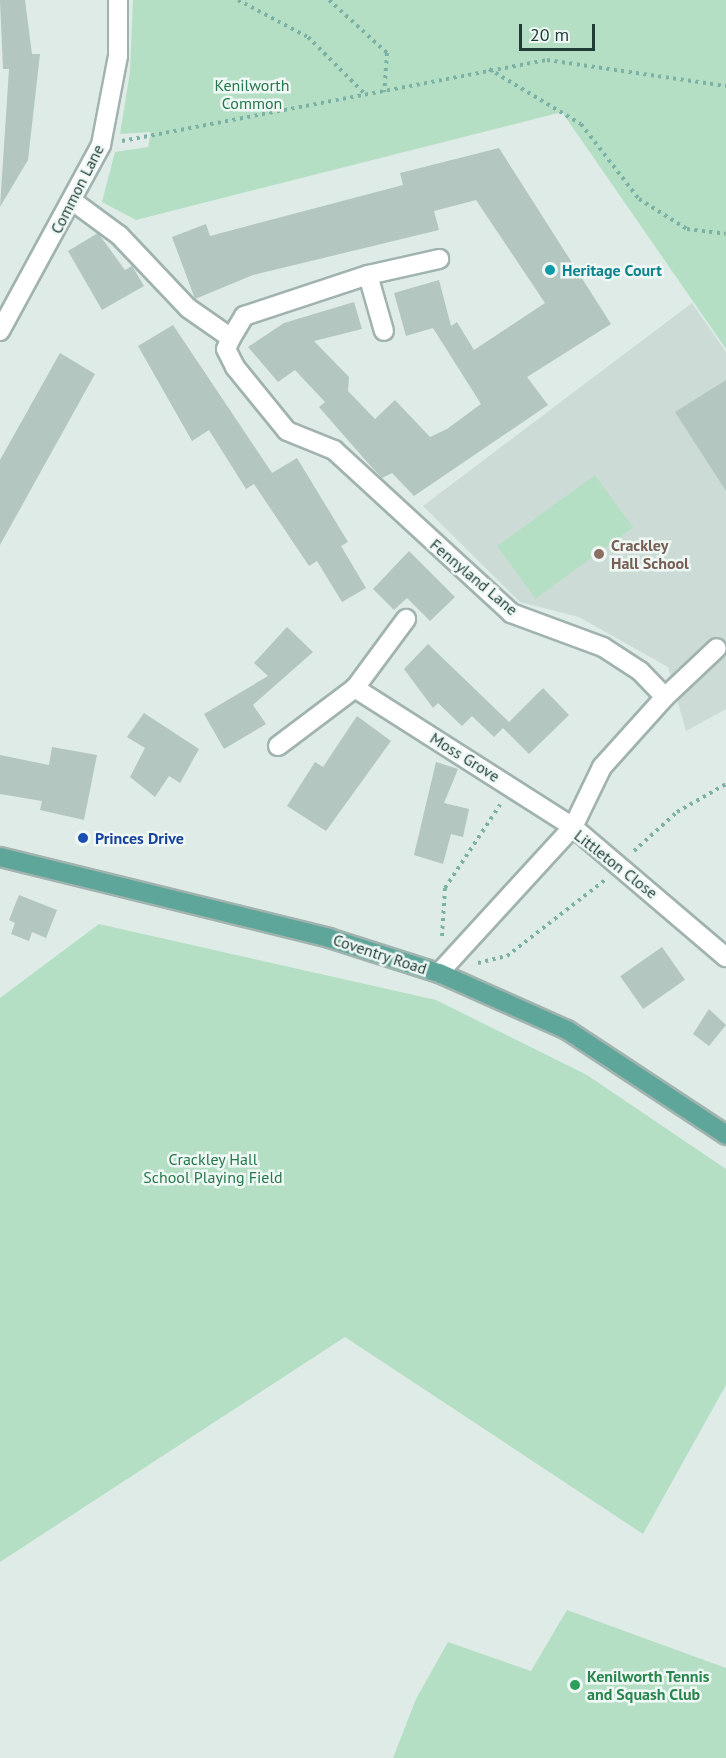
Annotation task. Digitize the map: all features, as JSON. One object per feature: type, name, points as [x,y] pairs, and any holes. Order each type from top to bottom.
[{"type":"main road","name":"Coventry Road","points":[[0,857],[329,938],[439,973],[567,1030],[726,1135]]},
{"type":"street","name":"Common Lane","points":[[0,331],[74,202],[101,145],[118,56],[118,0]]},
{"type":"street","points":[[74,202],[118,235],[188,308],[231,338],[244,316],[368,275],[440,260]]},
{"type":"street","points":[[368,275],[384,331]]},
{"type":"street","name":"Fennyland Lane","points":[[231,338],[226,349],[235,367],[287,431],[334,450],[511,613],[603,646],[640,671],[665,697]]},
{"type":"street","points":[[278,746],[355,688],[406,619]]},
{"type":"street","points":[[573,827],[602,767],[665,697],[717,648]]},
{"type":"street","name":"Moss Grove","points":[[355,688],[573,827]]},
{"type":"street","name":"Littleton Close","points":[[439,973],[573,827],[726,957]]},
{"type":"path","points":[[238,0],[308,37],[366,96]]},
{"type":"path","points":[[329,0],[387,53],[384,92]]},
{"type":"path","points":[[101,145],[366,96],[488,69],[547,60],[726,86]]},
{"type":"path","points":[[488,69],[581,124],[639,199],[687,230],[726,234]]},
{"type":"path","points":[[473,964],[507,956],[589,898],[619,865],[677,812],[726,784]]},
{"type":"path","points":[[439,973],[445,888],[512,787]]},
{"type":"shaded area","name":"Crackley Hall School","points":[[692,303],[726,352],[726,709],[686,731],[668,667],[579,617],[520,602],[423,506]]},
{"type":"green space","name":"Kenilworth Common","points":[[133,0],[726,0],[726,349],[562,112],[136,220],[102,202],[115,152],[148,147],[151,132],[120,134],[130,72]]},
{"type":"green space","points":[[595,475],[633,528],[535,599],[497,546]]},
{"type":"green space","name":"Crackley Hall School Playing Field","points":[[99,924],[436,1000],[587,1075],[726,1169],[726,1385],[643,1534],[345,1337],[0,1562],[0,998]]},
{"type":"green space","name":"Kenilworth Tennis and Squash Club","points":[[567,1610],[726,1668],[726,1758],[393,1758],[416,1699],[448,1642],[531,1671]]},
{"type":"building","points":[[0,0],[25,0],[32,54],[40,54],[28,160],[0,207],[9,69],[3,69]]},
{"type":"building","points":[[499,148],[611,324],[527,377],[548,405],[414,496],[392,473],[382,478],[319,407],[325,402],[295,370],[278,382],[248,347],[284,323],[354,302],[362,329],[314,341],[349,377],[348,391],[375,419],[395,400],[430,437],[447,429],[481,404],[433,328],[406,336],[394,293],[439,280],[451,326],[457,322],[474,350],[545,303],[476,200],[434,211],[439,230],[253,275],[195,299],[172,237],[206,224],[210,236],[403,185],[400,173]]},
{"type":"building","points":[[98,233],[125,270],[132,266],[144,286],[102,310],[68,251]]},
{"type":"building","points":[[173,325],[272,473],[297,458],[348,542],[341,546],[366,588],[342,602],[317,561],[309,566],[254,484],[246,489],[209,430],[192,441],[138,346]]},
{"type":"building","points":[[60,353],[95,374],[0,545],[0,460]]},
{"type":"building","points":[[726,380],[726,491],[675,412]]},
{"type":"building","points":[[409,551],[455,597],[430,621],[407,598],[394,610],[373,589]]},
{"type":"building","points":[[287,627],[313,652],[253,705],[266,724],[224,749],[204,714],[268,676],[254,663]]},
{"type":"building","points":[[428,644],[509,722],[543,688],[569,715],[529,754],[503,728],[494,737],[472,716],[462,726],[438,703],[433,708],[404,669]]},
{"type":"building","points":[[144,713],[199,749],[180,783],[169,776],[155,797],[130,777],[145,748],[127,737]]},
{"type":"building","points":[[357,716],[391,741],[326,831],[287,806],[315,762],[323,767]]},
{"type":"building","points":[[52,747],[97,755],[84,820],[40,810],[42,801],[0,794],[0,755],[49,765]]},
{"type":"building","points":[[436,762],[458,769],[444,803],[469,809],[463,837],[451,834],[443,864],[414,855]]},
{"type":"building","points":[[19,895],[57,910],[46,938],[32,932],[29,941],[11,934],[15,923],[9,920]]},
{"type":"building","points":[[662,947],[685,980],[643,1009],[620,976]]},
{"type":"building","points":[[709,1009],[726,1025],[709,1046],[693,1034]]},
{"type":"place","name":"Heritage Court","points":[[550,270]]},
{"type":"place","name":"Crackley Hall School","points":[[599,554]]},
{"type":"place","name":"Princes Drive","points":[[83,838]]},
{"type":"place","name":"Kenilworth Tennis and Squash Club","points":[[575,1685]]}]
